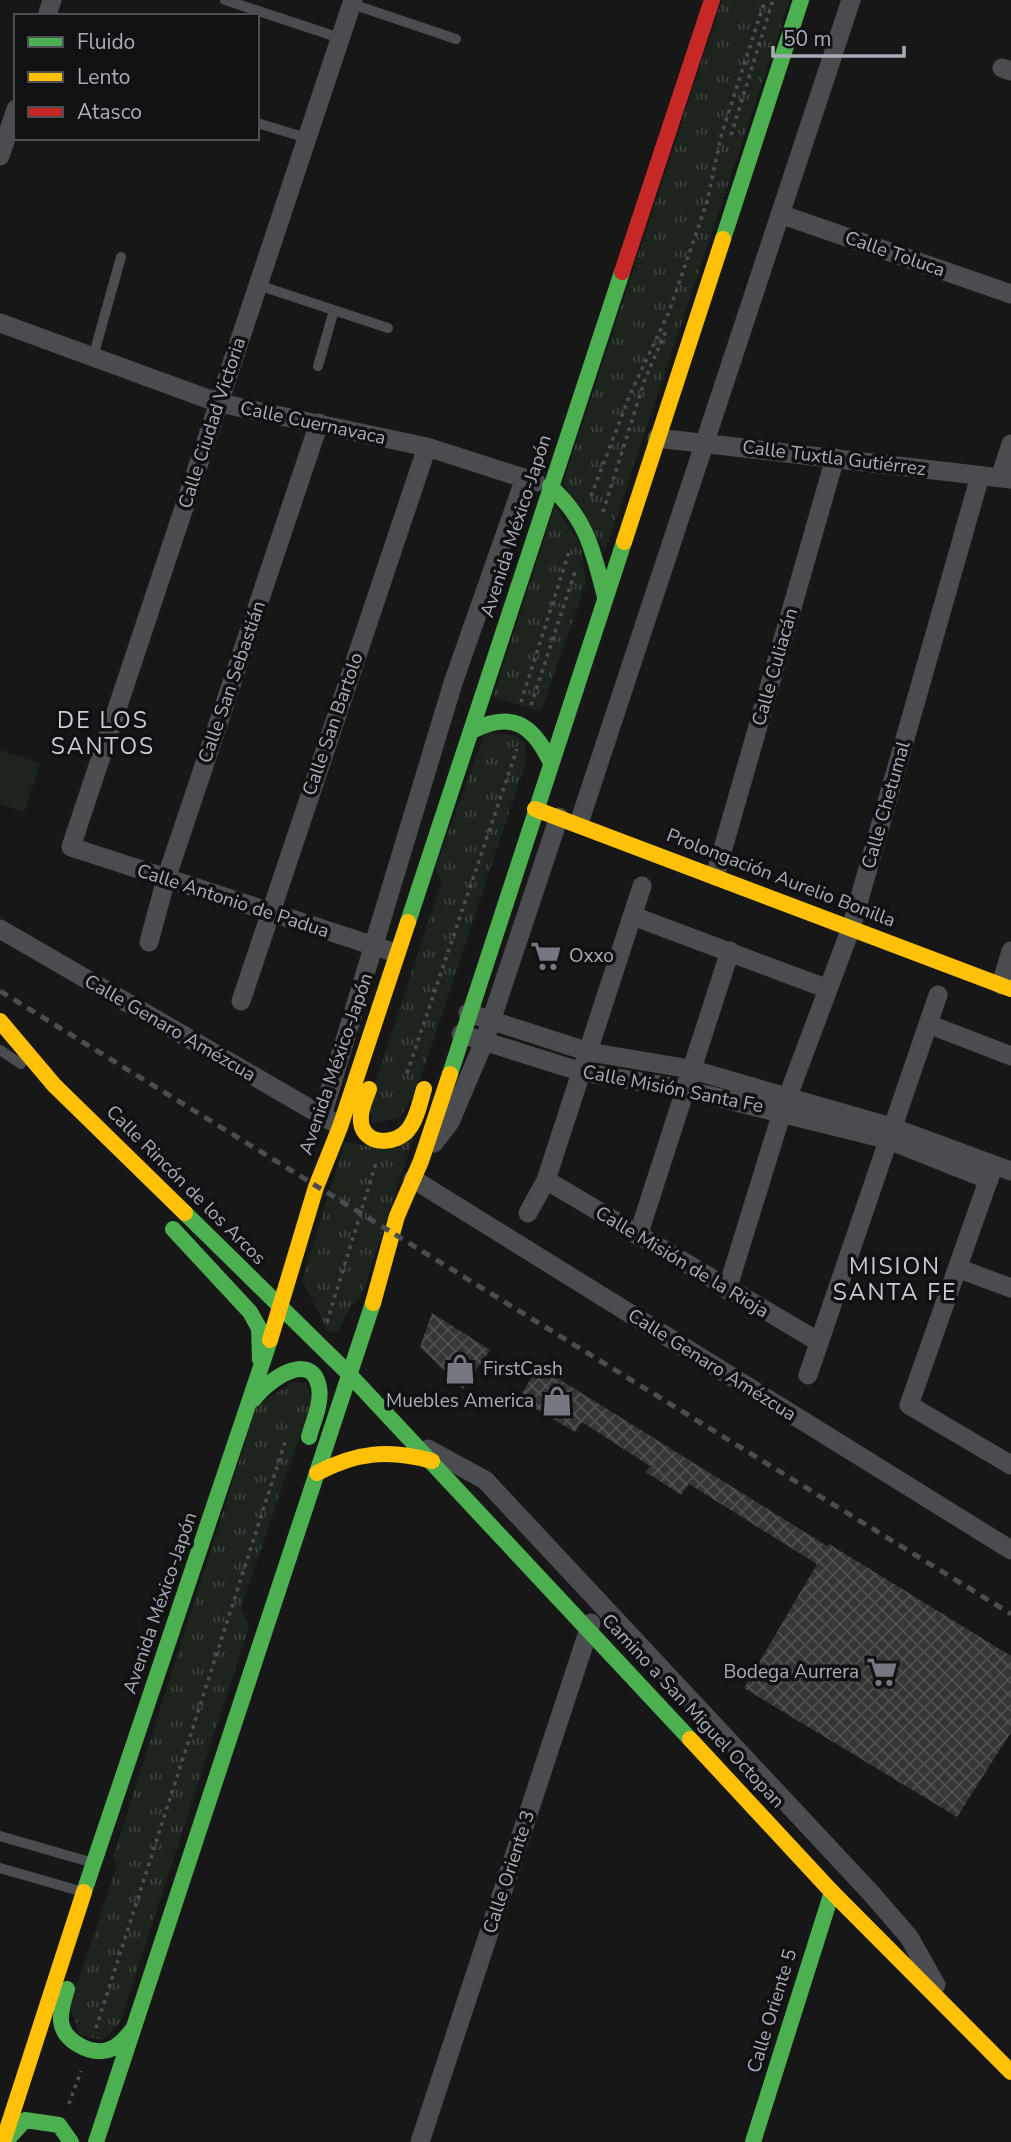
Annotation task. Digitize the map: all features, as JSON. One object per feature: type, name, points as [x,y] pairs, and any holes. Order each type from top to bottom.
[{"type":"main road","name":"Avenida México-Japón","points":[[4,2142],[93,1864],[261,1371],[316,1187],[340,1127],[712,0]]},
{"type":"main road","points":[[307,1464],[348,1373],[385,1265],[394,1224],[417,1170],[801,0]]},
{"type":"main road","points":[[550,486],[572,505],[582,519],[590,538],[605,597]]},
{"type":"main road","points":[[472,731],[486,722],[500,719],[531,729],[542,740],[550,761]]},
{"type":"main road","name":"Prolongación Aurelio Bonilla","points":[[535,809],[1006,987]]},
{"type":"main road","points":[[425,872],[416,930],[361,1115],[362,1128],[371,1138],[396,1141],[408,1130],[430,1074]]},
{"type":"main road","points":[[477,940],[504,903]]},
{"type":"main road","name":"Calle Rincón de los Arcos","points":[[0,1021],[54,1085],[348,1373]]},
{"type":"main road","points":[[91,1119],[99,1151],[117,1170]]},
{"type":"main road","points":[[164,1219],[250,1312],[259,1328],[261,1371]]},
{"type":"main road","points":[[96,2142],[267,1624],[307,1464],[319,1401],[317,1382],[309,1373],[295,1368],[274,1377],[257,1392],[248,1409]]},
{"type":"main road","name":"Camino a San Miguel Octopan","points":[[348,1373],[589,1630],[803,1839],[832,1892],[947,2004],[1011,2072]]},
{"type":"main road","points":[[307,1464],[374,1451],[403,1452],[432,1461]]},
{"type":"main road","name":"Calle Oriente 5","points":[[753,2142],[832,1892]]},
{"type":"main road","points":[[84,1893],[74,1968],[61,2023],[67,2037],[100,2051],[111,2050],[133,2029]]},
{"type":"main road","points":[[4,2142],[26,2120],[45,2119],[61,2126],[71,2142]]},
{"type":"street","points":[[579,824],[851,0]]},
{"type":"street","name":"Calle Ciudad Victoria","points":[[71,847],[352,2]]},
{"type":"street","points":[[0,156],[14,115]]},
{"type":"street","name":"Calle Toluca","points":[[780,214],[1011,294]]},
{"type":"street","name":"Calle Cuernavaca","points":[[0,323],[219,403],[427,447],[550,486]]},
{"type":"street","name":"Calle San Sebastián","points":[[149,942],[166,879],[319,424]]},
{"type":"street","name":"Calle Tuxtla Gutiérrez","points":[[657,438],[997,478]]},
{"type":"street","name":"Calle Chetumal","points":[[727,1290],[785,1105],[851,928],[997,478],[1011,444]]},
{"type":"street","name":"Calle San Bartolo","points":[[241,1001],[427,447]]},
{"type":"street","name":"Calle Culiacán","points":[[715,876],[835,458]]},
{"type":"street","points":[[322,1116],[371,946],[453,682],[525,478]]},
{"type":"street","points":[[417,1170],[450,1122],[484,1042],[559,817]]},
{"type":"street","name":"Calle Antonio de Padua","points":[[71,847],[396,954]]},
{"type":"street","points":[[528,1213],[546,1180],[642,886]]},
{"type":"street","points":[[633,916],[828,989]]},
{"type":"street","name":"Calle Genaro Amézcua","points":[[0,929],[340,1127]]},
{"type":"street","points":[[638,1236],[730,951]]},
{"type":"street","points":[[1006,987],[1011,951]]},
{"type":"street","points":[[808,1375],[888,1133],[938,995]]},
{"type":"street","name":"Calle Misión Santa Fe","points":[[468,1013],[589,1052],[690,1069],[785,1105],[888,1133],[998,1172]]},
{"type":"street","points":[[929,1024],[1011,1056]]},
{"type":"street","name":"Calle Misión Santa Fe","points":[[461,1034],[582,1072],[785,1105]]},
{"type":"street","name":"Calle Genaro Amézcua","points":[[417,1170],[1011,1550]]},
{"type":"street","points":[[998,1172],[909,1405],[1010,1461]]},
{"type":"street","name":"Calle Misión de la Rioja","points":[[546,1180],[727,1290],[819,1342]]},
{"type":"street","points":[[960,1269],[1011,1288]]},
{"type":"street","points":[[412,1440],[485,1480],[598,1602],[803,1839],[909,1937],[947,2004]]},
{"type":"street","name":"Calle Oriente 3","points":[[420,2142],[598,1602]]},
{"type":"lane","points":[[225,0],[340,38]]},
{"type":"lane","points":[[352,2],[456,38]]},
{"type":"lane","points":[[259,124],[307,138]]},
{"type":"lane","points":[[93,357],[121,257]]},
{"type":"lane","points":[[258,285],[388,328]]},
{"type":"lane","points":[[318,366],[334,310]]},
{"type":"lane","points":[[0,1050],[54,1085]]},
{"type":"lane","points":[[0,1836],[93,1864]]},
{"type":"lane","points":[[0,1868],[84,1893]]},
{"type":"path","points":[[582,519],[631,392],[669,313],[707,202],[721,136],[765,0]]},
{"type":"path","points":[[514,724],[569,549]]},
{"type":"green space","points":[[722,0],[790,0],[605,551],[563,483]]},
{"type":"green space","points":[[555,505],[581,545],[586,583],[541,711],[493,697]]},
{"type":"green space","points":[[485,732],[517,736],[526,744],[525,764],[418,1086],[400,1118],[373,1123],[369,1102],[442,880],[435,869]]},
{"type":"green space","points":[[0,750],[40,763],[24,812],[0,804]]},
{"type":"green space","points":[[414,1136],[361,1298],[350,1307],[338,1332],[328,1331],[302,1280],[345,1142],[366,1146]]},
{"type":"green space","points":[[294,1382],[306,1383],[312,1400],[241,1607],[249,1627],[120,2023],[103,2040],[80,2035],[70,2006],[117,1865],[113,1857],[257,1405]]},
{"type":"building","name":"FirstCash","points":[[432,1313],[490,1350],[463,1389],[420,1347]]},
{"type":"building","name":"Bodega Aurrera","points":[[538,1366],[827,1546],[829,1544],[1011,1656],[1011,1732],[957,1817],[744,1688],[817,1564],[689,1484],[681,1495],[646,1472],[650,1466],[582,1422],[575,1432],[519,1399]]},
{"type":"railway","points":[[0,991],[1011,1614]]},
{"type":"traffic: fast","points":[[723,239],[801,0]]},
{"type":"traffic: fast","points":[[408,922],[622,272]]},
{"type":"traffic: fast","points":[[550,486],[573,511],[587,537],[605,597]]},
{"type":"traffic: fast","points":[[450,1074],[624,542]]},
{"type":"traffic: fast","points":[[472,731],[498,722],[518,724],[536,737],[550,761]]},
{"type":"traffic: fast","points":[[185,1213],[348,1373],[690,1739]]},
{"type":"traffic: fast","points":[[173,1229],[250,1312],[259,1328],[260,1360]]},
{"type":"traffic: fast","points":[[96,2142],[373,1303]]},
{"type":"traffic: fast","points":[[84,1892],[270,1340]]},
{"type":"traffic: fast","points":[[254,1399],[278,1377],[298,1369],[307,1370],[314,1376],[320,1393],[309,1437]]},
{"type":"traffic: fast","points":[[753,2142],[832,1892]]},
{"type":"traffic: fast","points":[[67,1989],[61,2021],[67,2035],[78,2045],[101,2051],[112,2049],[133,2029]]},
{"type":"traffic: fast","points":[[5,2142],[25,2120],[59,2125],[71,2142]]},
{"type":"traffic: slow","points":[[624,542],[723,239]]},
{"type":"traffic: slow","points":[[535,809],[1011,989]]},
{"type":"traffic: slow","points":[[270,1340],[316,1187],[340,1127],[408,922]]},
{"type":"traffic: slow","points":[[0,1021],[54,1085],[185,1213]]},
{"type":"traffic: slow","points":[[373,1303],[397,1216],[421,1161],[450,1074]]},
{"type":"traffic: slow","points":[[369,1089],[361,1112],[362,1127],[370,1137],[383,1141],[397,1138],[408,1130],[416,1116],[424,1089]]},
{"type":"traffic: slow","points":[[317,1473],[346,1461],[373,1455],[402,1455],[432,1461]]},
{"type":"traffic: slow","points":[[690,1739],[832,1892],[1011,2072]]},
{"type":"traffic: slow","points":[[3,2142],[84,1892]]},
{"type":"traffic: jam","points":[[622,272],[712,0]]},
{"type":"place","name":"Oxxo","points":[[546,956]]},
{"type":"place","name":"FirstCash","points":[[460,1369]]},
{"type":"place","name":"Muebles America","points":[[557,1401]]},
{"type":"place","name":"Bodega Aurrera","points":[[882,1672]]},
{"type":"district","name":"DE LOS SANTOS","points":[[103,733]]},
{"type":"district","name":"MISION SANTA FE","points":[[895,1279]]}]
